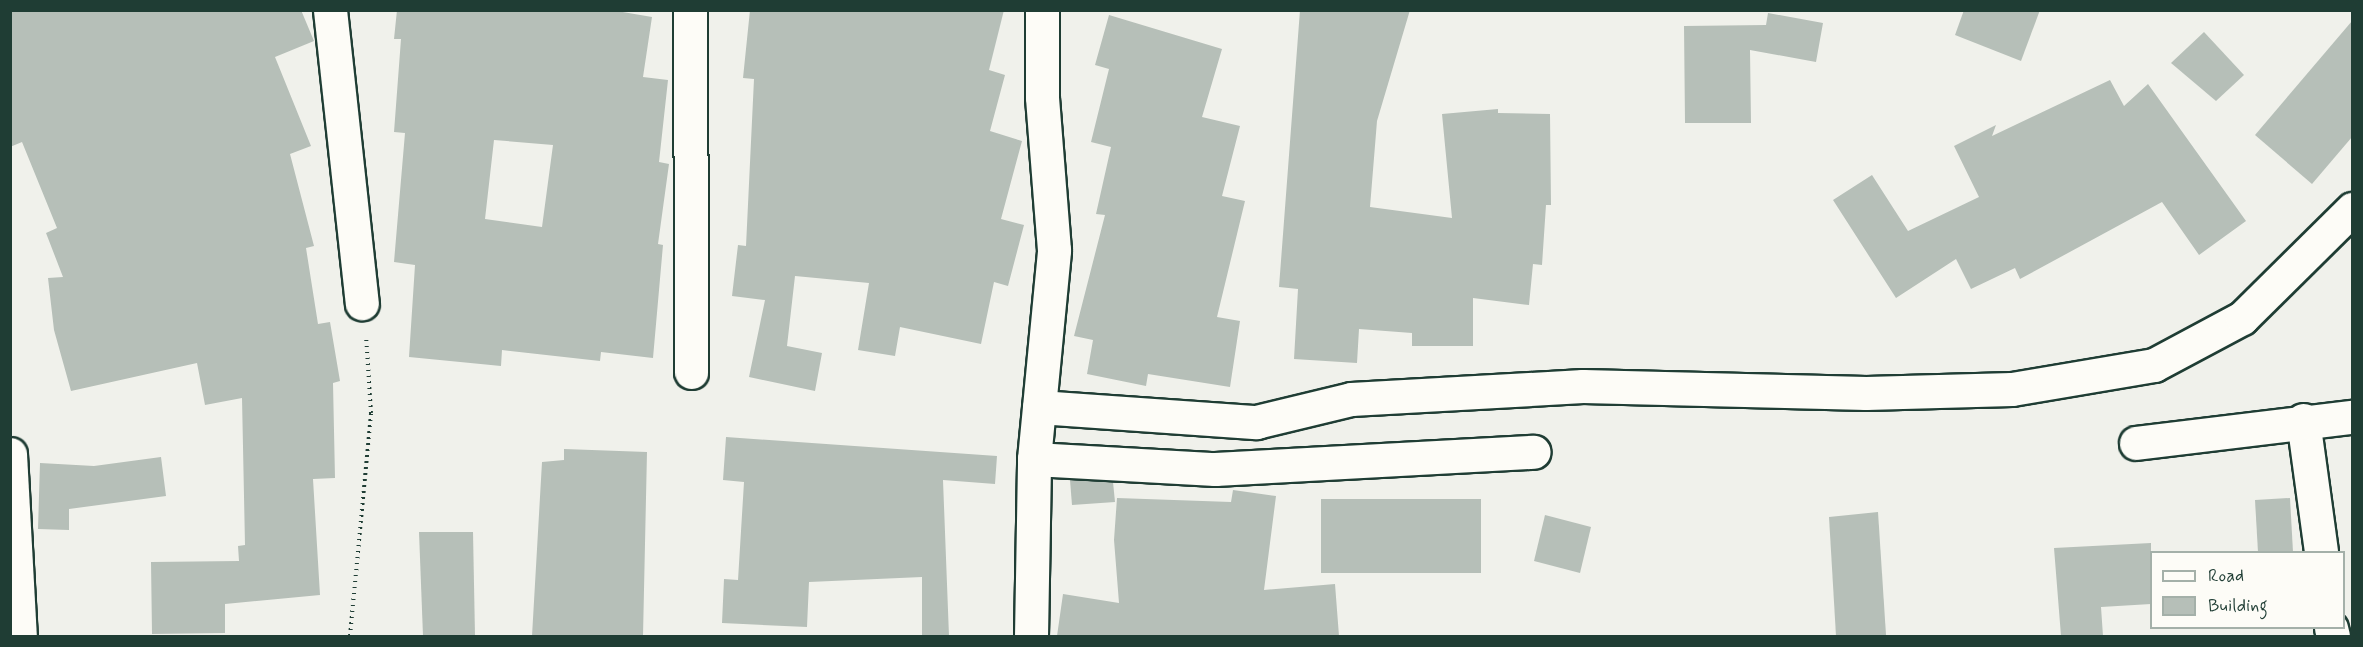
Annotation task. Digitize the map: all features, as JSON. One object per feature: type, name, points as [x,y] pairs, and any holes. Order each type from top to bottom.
[{"type":"street","points":[[330,10],[363,303]]},
{"type":"street","points":[[690,10],[691,372]]},
{"type":"street","points":[[1030,636],[1034,459],[1054,250],[1042,98],[1042,10]]},
{"type":"street","points":[[1039,407],[1256,422],[1351,399],[1583,386],[1866,393],[2012,389],[2154,365],[2174,355],[2242,318],[2352,209]]},
{"type":"street","points":[[2136,442],[2303,420],[2352,417]]},
{"type":"street","points":[[2303,420],[2321,551]]},
{"type":"street","points":[[1034,459],[1215,469],[1534,452]]},
{"type":"street","points":[[10,453],[20,636]]},
{"type":"path","points":[[350,636],[371,413],[363,303]]},
{"type":"building","points":[[10,10],[301,10],[314,41],[275,57],[311,146],[290,154],[314,246],[306,248],[318,324],[330,322],[340,381],[333,383],[335,478],[313,479],[320,595],[225,604],[225,633],[152,634],[151,562],[239,561],[238,546],[245,545],[242,398],[205,405],[197,363],[71,391],[54,330],[48,278],[63,277],[46,233],[57,228],[22,142],[10,147]]},
{"type":"building","points":[[397,10],[611,10],[652,17],[643,77],[668,80],[659,162],[669,164],[658,244],[663,245],[653,358],[601,352],[600,361],[502,350],[501,366],[409,357],[415,265],[394,262],[405,133],[394,132],[401,39],[394,39]],"holes":[[[494,140],[553,145],[542,227],[485,219]]]},
{"type":"building","points":[[750,10],[1004,10],[989,70],[1005,75],[990,131],[1022,141],[1001,219],[1024,225],[1008,286],[994,282],[981,344],[900,327],[895,356],[858,350],[869,283],[795,276],[787,346],[822,353],[815,391],[749,377],[765,300],[732,296],[738,245],[746,246],[754,79],[743,78]]},
{"type":"building","points":[[1300,10],[1410,10],[1377,121],[1370,207],[1452,218],[1442,114],[1498,109],[1498,113],[1550,114],[1551,205],[1546,205],[1542,265],[1533,264],[1529,305],[1473,298],[1473,346],[1412,346],[1412,333],[1359,329],[1357,363],[1294,359],[1298,289],[1279,287]]},
{"type":"building","points":[[1964,10],[2040,10],[2021,61],[1955,35]]},
{"type":"building","points":[[1768,13],[1823,23],[1816,62],[1750,50],[1751,123],[1685,123],[1684,26],[1766,25]]},
{"type":"building","points":[[1109,15],[1222,49],[1202,117],[1240,126],[1222,196],[1245,201],[1217,317],[1240,321],[1230,387],[1148,374],[1146,386],[1087,374],[1093,340],[1074,336],[1105,215],[1096,214],[1111,147],[1091,142],[1109,69],[1095,65]]},
{"type":"building","points":[[2352,21],[2352,137],[2312,184],[2255,135]]},
{"type":"building","points":[[2204,32],[2244,75],[2216,101],[2171,63]]},
{"type":"building","points":[[2110,80],[2124,106],[2148,84],[2246,221],[2199,255],[2162,202],[2020,279],[2015,268],[1971,289],[1956,259],[1896,298],[1833,200],[1872,175],[1908,231],[1979,197],[1954,146],[1996,125],[1992,136]]},
{"type":"building","points":[[726,437],[997,456],[995,484],[943,480],[949,636],[922,636],[922,577],[809,582],[807,627],[722,623],[724,579],[738,580],[744,482],[723,480]]},
{"type":"building","points":[[564,449],[647,452],[643,636],[532,636],[542,462],[564,460]]},
{"type":"building","points":[[161,457],[166,496],[69,509],[69,530],[38,529],[40,463],[94,466]]},
{"type":"building","points":[[1070,480],[1113,482],[1115,502],[1072,505]]},
{"type":"building","points":[[1233,490],[1276,496],[1264,590],[1335,584],[1339,636],[1057,636],[1063,594],[1119,603],[1114,540],[1117,498],[1231,502]]},
{"type":"building","points":[[2290,498],[2293,551],[2258,551],[2255,500]]},
{"type":"building","points":[[1321,499],[1481,499],[1481,573],[1321,573]]},
{"type":"building","points":[[1878,512],[1886,635],[1836,636],[1829,517]]},
{"type":"building","points":[[1545,515],[1591,527],[1580,573],[1534,561]]},
{"type":"building","points":[[419,532],[473,532],[475,636],[423,636]]},
{"type":"building","points":[[2151,543],[2150,604],[2101,607],[2103,636],[2061,636],[2054,548]]}]
